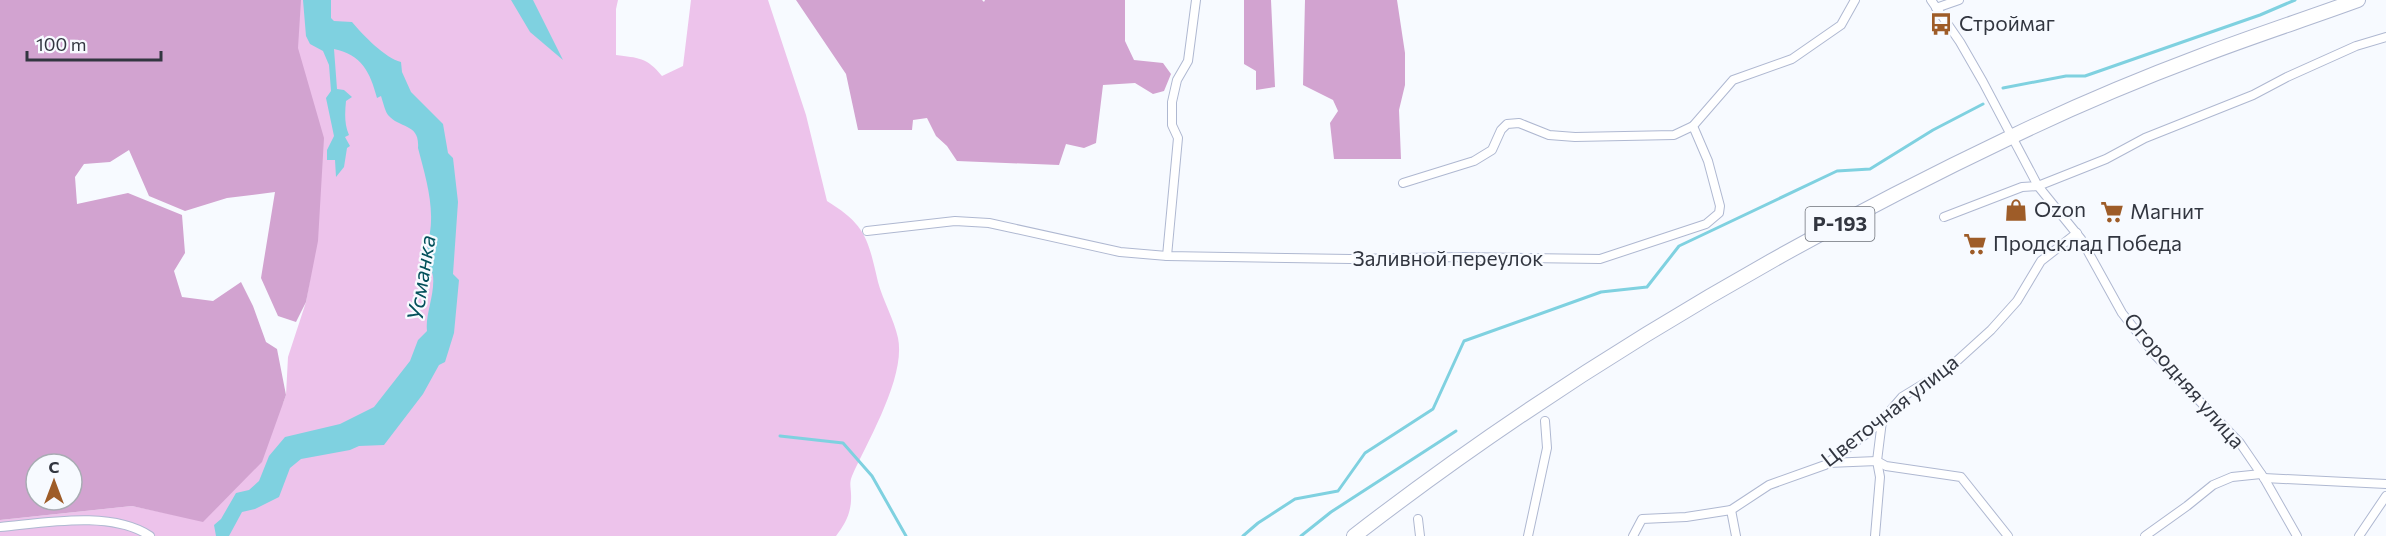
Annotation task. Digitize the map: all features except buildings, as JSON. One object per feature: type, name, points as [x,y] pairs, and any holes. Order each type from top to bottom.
[{"type":"highway","name":"Р-193","points":[[1354,536],[1480,443],[1616,354],[1730,284],[1814,238],[2012,136],[2200,56],[2358,0]]},
{"type":"street","points":[[1167,256],[1178,138],[1172,125],[1172,102],[1177,80],[1188,61],[1196,0]]},
{"type":"street","points":[[1403,183],[1474,161],[1492,150],[1501,130],[1507,124],[1519,123],[1548,135],[1575,137],[1674,135],[1693,126],[1734,80],[1792,59],[1841,25],[1855,0]]},
{"type":"street","name":"Огородняя улица","points":[[1931,0],[1960,42],[2038,186],[2077,233],[2122,313],[2155,355],[2240,443],[2263,476]]},
{"type":"street","points":[[1936,8],[1959,0]]},
{"type":"street","points":[[1944,217],[2022,187],[2038,186],[2106,159],[2145,138],[2253,95],[2356,46],[2386,37]]},
{"type":"street","name":"Заливной переулок","points":[[867,231],[955,221],[989,223],[1120,252],[1167,256],[1350,260],[1462,256],[1600,259],[1706,224],[1719,213],[1720,206],[1708,161],[1693,126]]},
{"type":"street","name":"Цветочная улица","points":[[1633,536],[1642,519],[1686,517],[1731,510],[1769,485],[1827,463],[1883,419],[1902,398],[1948,369],[1991,330],[2017,301],[2041,261],[2077,233]]},
{"type":"street","points":[[1875,536],[1880,477],[1877,461],[1883,419]]},
{"type":"street","points":[[1528,536],[1546,454],[1545,421]]},
{"type":"street","points":[[1827,463],[1877,461],[1886,466],[1961,477],[2008,536]]},
{"type":"street","points":[[2263,476],[2386,484]]},
{"type":"street","points":[[2263,476],[2297,536]]},
{"type":"street","name":"Огородняя улица","points":[[2145,536],[2213,484],[2232,477],[2263,476]]},
{"type":"street","points":[[2359,536],[2385,497]]},
{"type":"street","points":[[1731,510],[1736,536]]},
{"type":"street","points":[[1418,519],[1420,536]]},
{"type":"street","points":[[0,527],[106,522],[128,525],[150,536]]},
{"type":"shaded area","points":[[0,0],[301,0],[298,48],[324,138],[318,241],[306,302],[296,322],[278,316],[261,278],[275,192],[227,198],[185,211],[149,196],[129,150],[110,162],[84,164],[75,177],[77,204],[128,193],[182,215],[185,253],[174,271],[182,297],[213,301],[241,282],[253,306],[266,342],[277,349],[286,395],[262,462],[203,522],[132,506],[84,511],[84,452],[24,452],[24,512],[75,512],[0,520]]},
{"type":"shaded area","points":[[285,0],[618,0],[616,55],[647,62],[662,76],[683,66],[691,0],[768,0],[806,115],[827,201],[858,226],[868,244],[880,289],[898,338],[899,354],[884,408],[852,476],[849,511],[836,536],[0,536],[0,520],[132,506],[180,516],[283,403],[286,395],[288,357],[306,302],[312,267]]},
{"type":"shaded area","points":[[796,0],[982,0],[984,2],[985,0],[1125,0],[1125,41],[1134,60],[1163,63],[1171,74],[1164,91],[1153,94],[1135,83],[1103,85],[1096,143],[1084,148],[1066,144],[1059,165],[957,161],[947,146],[936,136],[927,118],[913,120],[912,130],[858,130],[846,74]]},
{"type":"shaded area","points":[[1244,0],[1271,0],[1275,87],[1256,90],[1256,71],[1244,64]]},
{"type":"shaded area","points":[[1305,0],[1397,0],[1405,53],[1405,85],[1399,110],[1401,159],[1334,159],[1330,123],[1338,111],[1333,100],[1303,85]]},
{"type":"water","points":[[303,0],[331,0],[331,18],[334,21],[352,22],[381,51],[401,62],[402,72],[411,92],[443,124],[448,153],[453,158],[458,202],[453,274],[459,280],[454,333],[445,362],[439,365],[423,394],[384,445],[359,446],[350,450],[301,459],[290,468],[279,497],[255,509],[242,512],[229,536],[216,536],[214,525],[221,519],[236,493],[249,490],[259,481],[269,456],[285,437],[340,424],[374,407],[410,361],[418,340],[427,331],[433,283],[427,258],[431,212],[416,134],[388,115],[381,96],[377,98],[368,73],[358,60],[334,49],[337,89],[344,90],[352,97],[346,101],[345,109],[349,135],[345,137],[350,146],[347,148],[344,167],[336,177],[335,160],[327,160],[327,150],[334,136],[326,98],[331,91],[329,65],[323,51],[310,44],[306,36]]},
{"type":"water","points":[[511,0],[533,0],[563,60],[530,32]]},
{"type":"waterway","points":[[2003,88],[2066,76],[2085,76],[2260,15],[2295,0]]},
{"type":"waterway","points":[[1243,536],[1258,523],[1295,499],[1338,491],[1365,453],[1433,409],[1464,341],[1601,292],[1647,287],[1679,246],[1837,171],[1870,169],[1933,130],[1983,104]]},
{"type":"waterway","points":[[1301,536],[1331,512],[1456,431]]},
{"type":"waterway","points":[[780,436],[843,443],[872,476],[906,536]]},
{"type":"place","name":"Строймаг","points":[[1941,24]]},
{"type":"place","name":"Ozon","points":[[2016,210]]},
{"type":"place","name":"Магнит","points":[[2112,212]]},
{"type":"place","name":"Продсклад Победа","points":[[1975,244]]},
{"type":"water label","name":"Усманка","points":[[421,278]]}]
